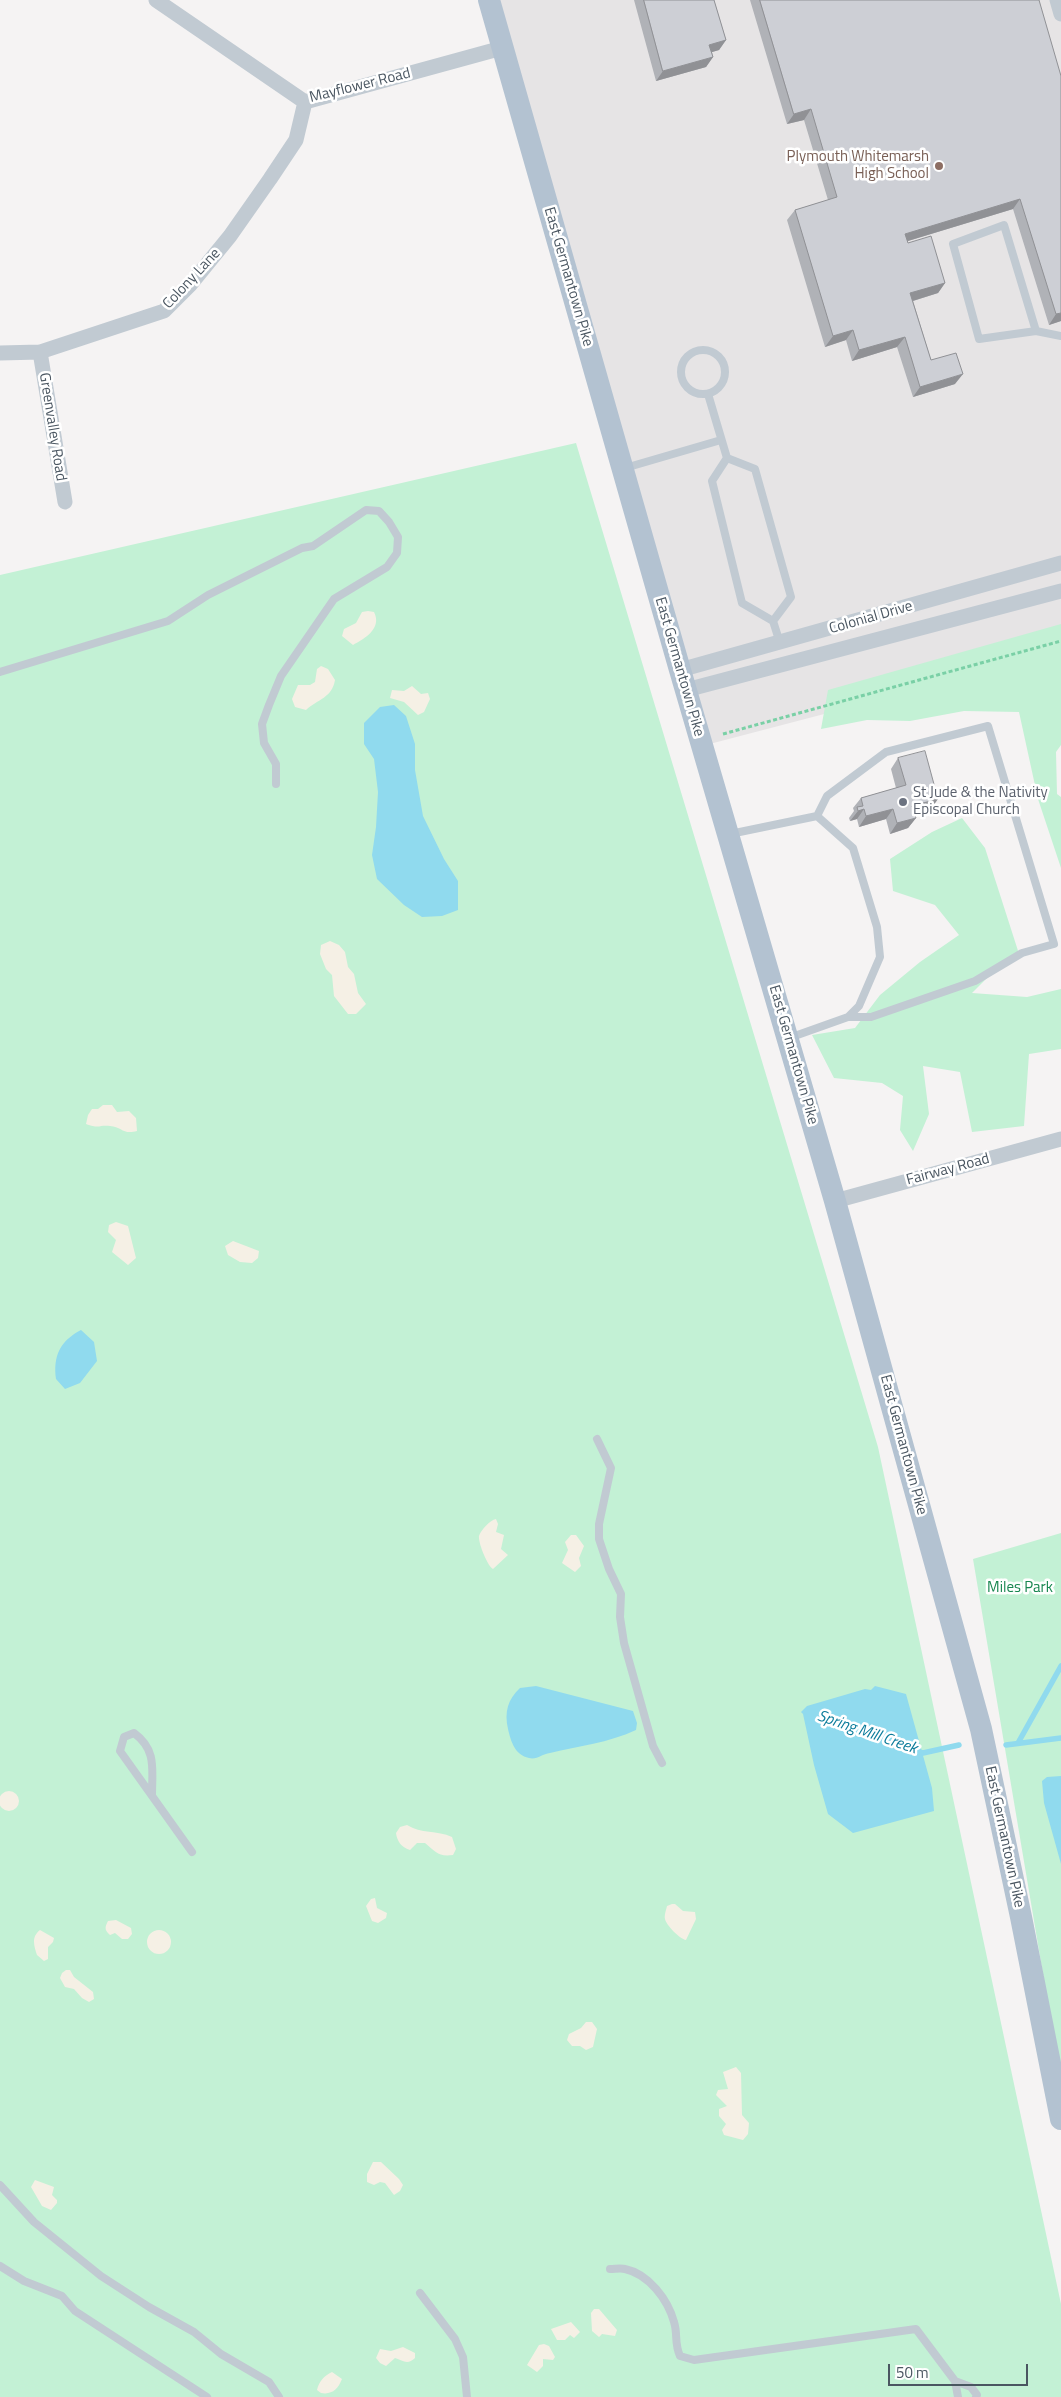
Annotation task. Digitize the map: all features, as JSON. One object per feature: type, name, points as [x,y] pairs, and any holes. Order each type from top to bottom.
[{"type":"main road","name":"East Germantown Pike","points":[[490,0],[622,469],[835,1200],[981,1729],[1022,1917],[1061,2120]]},
{"type":"street","name":"Mayflower Road","points":[[156,0],[305,102],[502,48]]},
{"type":"street","points":[[1057,0],[1061,14]]},
{"type":"street","name":"Colony Lane","points":[[0,353],[40,352],[164,311],[190,285],[230,236],[270,179],[296,140],[305,102]]},
{"type":"street","name":"Greenvalley Road","points":[[40,352],[65,502]]},
{"type":"street","name":"Colonial Drive","points":[[683,680],[780,643],[1061,563]]},
{"type":"street","name":"Colonial Drive","points":[[683,680],[1061,591]]},
{"type":"street","name":"Fairway Road","points":[[835,1200],[1061,1139]]},
{"type":"lane","points":[[1036,331],[1004,225],[953,244],[979,339],[1036,331],[1061,336]]},
{"type":"lane","points":[[702,350],[716,354],[724,366],[724,380],[720,387],[708,394],[694,392],[688,388],[682,376],[682,368],[688,356],[702,350]]},
{"type":"lane","points":[[708,394],[727,458]]},
{"type":"lane","points":[[622,469],[721,440]]},
{"type":"lane","points":[[727,458],[755,469],[789,588],[791,597],[773,621]]},
{"type":"lane","points":[[727,458],[712,481],[742,603],[773,621],[780,643]]},
{"type":"lane","points":[[0,672],[168,621],[208,595],[302,548],[313,546],[366,510],[379,511],[389,522],[398,537],[397,553],[387,567],[334,599],[281,676],[269,705],[262,724],[264,743],[276,764],[276,784]]},
{"type":"lane","points":[[788,1038],[848,1017],[871,1017],[966,984],[1022,953],[1054,944],[988,726],[886,752],[827,796],[817,816]]},
{"type":"lane","points":[[728,835],[817,816]]},
{"type":"lane","points":[[817,816],[853,848],[877,926],[880,957],[859,1006],[848,1017]]},
{"type":"lane","points":[[597,1439],[611,1468],[599,1524],[599,1538],[609,1569],[621,1594],[620,1617],[624,1643],[653,1746],[662,1764]]},
{"type":"lane","points":[[152,1795],[152,1758],[144,1741],[134,1733],[124,1737],[120,1751],[192,1852]]},
{"type":"lane","points":[[0,2186],[34,2222],[101,2276],[149,2307],[194,2332],[221,2354],[269,2382],[279,2397]]},
{"type":"lane","points":[[0,2266],[24,2280],[62,2296],[75,2311],[207,2397]]},
{"type":"lane","points":[[610,2269],[626,2269],[646,2280],[657,2290],[674,2322],[675,2345],[680,2356],[694,2360],[916,2329],[955,2381],[958,2397]]},
{"type":"lane","points":[[420,2293],[455,2339],[463,2358],[467,2397]]},
{"type":"lane","points":[[955,2381],[971,2388],[977,2395],[976,2397]]},
{"type":"path","points":[[722,734],[1061,641]]},
{"type":"shaded area","points":[[489,0],[1061,0],[1061,652],[702,746]]},
{"type":"green space","points":[[576,443],[878,1447],[1061,2304],[1061,2397],[0,2397],[0,575]]},
{"type":"green space","points":[[1061,624],[1061,745],[1056,752],[1057,794],[1061,797],[1061,868],[1038,799],[1019,712],[964,711],[910,721],[867,720],[821,729],[828,690]]},
{"type":"green space","points":[[962,818],[985,848],[1020,957],[995,970],[972,993],[1027,997],[1061,989],[1061,1049],[1029,1054],[1024,1126],[972,1132],[960,1072],[923,1066],[929,1114],[913,1151],[900,1130],[903,1096],[882,1083],[834,1078],[812,1035],[855,1028],[880,995],[920,962],[959,935],[935,905],[893,891],[890,859],[932,832]]},
{"type":"green space","name":"Miles Park","points":[[1061,1533],[1061,2081],[973,1559]]},
{"type":"sand","points":[[362,612],[374,612],[376,623],[374,628],[367,636],[353,645],[342,636],[344,629],[356,623]]},
{"type":"sand","points":[[321,666],[328,669],[335,680],[331,691],[306,710],[295,707],[292,699],[298,685],[310,685],[315,682],[317,669]]},
{"type":"sand","points":[[412,686],[421,694],[428,693],[430,699],[424,712],[418,715],[404,702],[390,698],[392,690],[404,691]]},
{"type":"sand","points":[[330,941],[339,945],[345,952],[348,967],[354,974],[358,993],[366,1004],[356,1014],[348,1014],[334,996],[332,975],[326,969],[320,954],[321,945]]},
{"type":"sand","points":[[103,1105],[112,1105],[117,1112],[129,1111],[136,1118],[137,1131],[129,1132],[114,1127],[97,1127],[86,1124],[92,1109],[98,1109]]},
{"type":"sand","points":[[116,1222],[128,1226],[136,1258],[128,1265],[112,1252],[116,1240],[108,1232],[109,1225]]},
{"type":"sand","points":[[233,1241],[259,1251],[258,1258],[252,1263],[240,1262],[228,1255],[225,1246]]},
{"type":"sand","points":[[496,1519],[498,1524],[496,1532],[504,1535],[501,1549],[508,1555],[493,1569],[484,1554],[479,1536],[491,1521]]},
{"type":"sand","points":[[571,1535],[576,1535],[584,1546],[579,1558],[581,1566],[575,1572],[562,1563],[568,1550],[565,1542]]},
{"type":"sand","points":[[9,1791],[16,1794],[19,1801],[16,1808],[9,1811],[2,1808],[-1,1801],[2,1794]]},
{"type":"sand","points":[[407,1825],[418,1830],[441,1833],[452,1837],[456,1849],[453,1855],[440,1854],[425,1843],[417,1843],[410,1850],[404,1847],[398,1841],[396,1833],[400,1827]]},
{"type":"sand","points":[[375,1898],[377,1908],[387,1913],[386,1918],[378,1923],[372,1921],[366,1906],[371,1899]]},
{"type":"sand","points":[[675,1904],[683,1911],[695,1912],[696,1919],[686,1940],[677,1934],[666,1922],[667,1906]]},
{"type":"sand","points":[[116,1920],[131,1928],[132,1934],[128,1939],[122,1939],[115,1933],[110,1935],[107,1932],[108,1921]]},
{"type":"sand","points":[[40,1930],[54,1938],[48,1947],[48,1959],[44,1961],[37,1955],[34,1945],[35,1936]]},
{"type":"sand","points":[[154,1930],[164,1930],[171,1937],[171,1947],[164,1954],[154,1954],[147,1947],[147,1937]]},
{"type":"sand","points":[[66,1970],[70,1970],[74,1977],[93,1992],[94,1999],[89,2002],[82,1998],[74,1989],[65,1987],[60,1978]]},
{"type":"sand","points":[[586,2022],[592,2022],[597,2029],[593,2047],[586,2050],[580,2046],[572,2046],[567,2040],[569,2034],[581,2028]]},
{"type":"sand","points":[[736,2067],[741,2073],[742,2115],[749,2123],[748,2134],[743,2140],[724,2135],[722,2130],[726,2124],[719,2116],[719,2109],[727,2106],[716,2095],[718,2090],[728,2089],[723,2072]]},
{"type":"sand","points":[[373,2162],[381,2162],[399,2179],[403,2185],[400,2191],[394,2195],[385,2183],[380,2182],[374,2185],[367,2182],[367,2174]]},
{"type":"sand","points":[[35,2180],[54,2187],[52,2195],[57,2200],[57,2203],[51,2210],[42,2206],[31,2187]]},
{"type":"sand","points":[[594,2309],[599,2309],[617,2330],[615,2336],[602,2334],[599,2337],[592,2331],[591,2313]]},
{"type":"sand","points":[[571,2322],[580,2332],[574,2338],[570,2335],[565,2340],[557,2340],[551,2329]]},
{"type":"sand","points":[[539,2345],[549,2346],[555,2357],[553,2360],[543,2359],[543,2366],[537,2372],[527,2365]]},
{"type":"sand","points":[[403,2347],[415,2353],[415,2358],[408,2362],[395,2358],[386,2366],[376,2358],[380,2349],[391,2351]]},
{"type":"sand","points":[[332,2372],[342,2379],[340,2383],[331,2392],[321,2393],[317,2390],[319,2384],[324,2377]]},
{"type":"water","points":[[394,705],[406,716],[415,744],[415,770],[423,816],[444,859],[458,881],[458,910],[442,916],[422,917],[404,905],[377,879],[372,855],[378,792],[374,759],[364,744],[364,723],[380,707]]},
{"type":"water","points":[[81,1330],[94,1342],[97,1361],[80,1383],[65,1389],[56,1379],[57,1356],[63,1344]]},
{"type":"water","points":[[536,1686],[633,1711],[637,1723],[636,1730],[604,1741],[535,1758],[524,1756],[517,1751],[512,1743],[506,1717],[507,1711],[512,1697],[520,1688]]},
{"type":"water","points":[[875,1686],[906,1694],[932,1788],[934,1811],[853,1833],[828,1814],[801,1712],[807,1706],[865,1689],[871,1690]]},
{"type":"water","points":[[1061,1776],[1061,1864],[1044,1803],[1042,1781],[1047,1777]]},
{"type":"building","points":[[644,0],[714,0],[726,40],[709,45],[713,57],[663,71]]},
{"type":"building","name":"Plymouth Whitemarsh High School","points":[[760,0],[1039,0],[1061,76],[1061,313],[1056,314],[1020,199],[905,234],[908,243],[931,236],[945,283],[910,293],[931,360],[956,353],[963,374],[920,387],[905,337],[859,350],[853,330],[833,336],[795,210],[837,197],[811,109],[794,114]]},
{"type":"building","name":"St Jude & the Nativity Episcopal Church","points":[[925,751],[938,799],[912,806],[916,818],[897,823],[893,809],[866,816],[864,809],[858,811],[857,807],[863,806],[861,798],[906,785],[898,758]]},
{"type":"waterway","points":[[1018,1743],[1061,1666]]},
{"type":"waterway","name":"Spring Mill Creek","points":[[1006,1745],[1061,1738]]},
{"type":"waterway","name":"Spring Mill Creek","points":[[917,1751],[923,1753],[959,1745]]},
{"type":"place","name":"Plymouth Whitemarsh High School","points":[[939,166]]},
{"type":"place","name":"St Jude & the Nativity Episcopal Church","points":[[903,802]]}]
